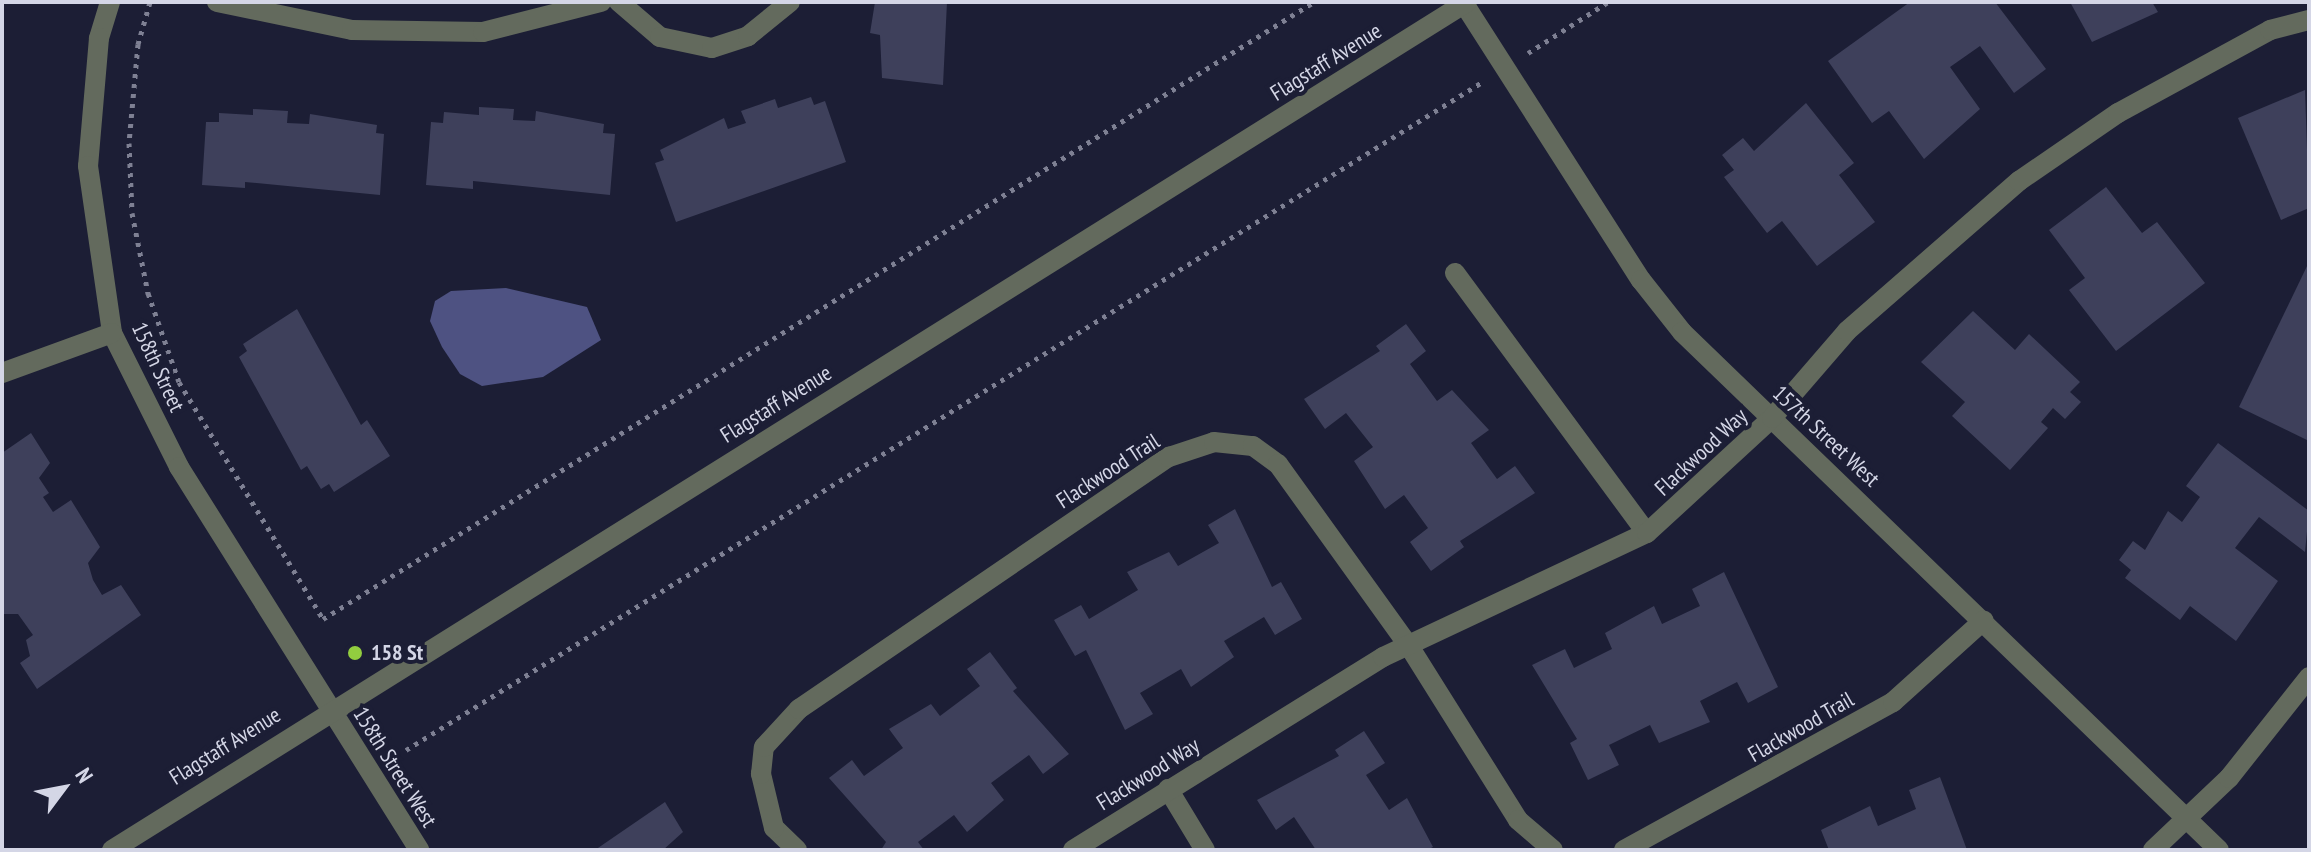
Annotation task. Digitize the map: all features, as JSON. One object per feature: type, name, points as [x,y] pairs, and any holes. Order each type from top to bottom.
[{"type":"street","name":"158th Street","points":[[110,2],[99,38],[88,166],[112,333],[179,467],[331,709]]},
{"type":"street","points":[[217,2],[352,30],[483,32],[601,2]]},
{"type":"street","points":[[619,2],[660,37],[712,48],[748,36],[790,2]]},
{"type":"street","name":"157th Street West","points":[[1465,3],[1641,280],[1772,418],[2189,816],[2219,850]]},
{"type":"street","name":"Flagstaff Avenue","points":[[112,850],[331,709],[1465,3]]},
{"type":"street","name":"Flackwood Way","points":[[1073,850],[1168,789],[1409,646],[1647,533],[1772,418],[1847,331],[2019,181],[2118,113],[2270,30],[2309,20]]},
{"type":"street","points":[[1455,273],[1647,533]]},
{"type":"street","points":[[2,373],[112,333]]},
{"type":"street","name":"Flackwood Trail","points":[[797,850],[774,828],[761,774],[764,747],[799,709],[1169,457],[1214,442],[1253,446],[1278,464],[1409,646],[1518,820],[1553,850]]},
{"type":"street","name":"Flackwood Trail","points":[[1624,850],[1893,702],[1984,620]]},
{"type":"street","points":[[2153,850],[2288,712],[2309,677]]},
{"type":"street","name":"158th Street West","points":[[331,709],[419,850]]},
{"type":"street","points":[[1168,789],[1205,850]]},
{"type":"path","points":[[150,2],[138,44],[129,143],[132,213],[148,293],[179,382],[323,619],[1314,2]]},
{"type":"path","points":[[1558,33],[1608,2]]},
{"type":"path","points":[[406,750],[1452,100]]},
{"type":"water","points":[[506,288],[587,307],[601,340],[543,377],[482,386],[460,374],[430,321],[435,301],[451,291]]},
{"type":"building","points":[[875,2],[947,2],[943,85],[882,78],[880,35],[870,33]]},
{"type":"building","points":[[1910,2],[1995,2],[2046,69],[2014,93],[1980,46],[1950,67],[1980,109],[1924,159],[1889,111],[1872,123],[1828,61]]},
{"type":"building","points":[[2070,2],[2152,2],[2158,12],[2092,42]]},
{"type":"building","points":[[2305,90],[2309,208],[2281,220],[2238,118]]},
{"type":"building","points":[[811,97],[814,105],[825,101],[846,162],[676,222],[655,163],[664,160],[660,150],[724,118],[728,129],[746,123],[741,111],[775,99],[778,108]]},
{"type":"building","points":[[1806,103],[1854,163],[1839,175],[1875,222],[1817,266],[1782,221],[1767,233],[1724,177],[1734,170],[1722,155],[1743,138],[1754,151]]},
{"type":"building","points":[[479,107],[514,109],[513,120],[535,121],[536,111],[604,124],[603,133],[615,134],[610,195],[473,181],[473,189],[426,185],[431,122],[443,123],[444,112],[479,115]]},
{"type":"building","points":[[253,109],[288,111],[287,123],[309,124],[310,114],[377,125],[376,133],[384,134],[380,195],[245,182],[245,188],[202,185],[206,122],[219,122],[219,113],[253,115]]},
{"type":"building","points":[[2106,187],[2142,233],[2157,222],[2205,283],[2116,351],[2069,290],[2085,278],[2049,230]]},
{"type":"building","points":[[2309,262],[2309,441],[2239,407]]},
{"type":"building","points":[[297,309],[361,425],[367,420],[390,456],[334,492],[329,484],[321,489],[307,466],[301,470],[239,357],[247,351],[243,344]]},
{"type":"building","points":[[1973,311],[2015,350],[2029,334],[2080,382],[2070,392],[2081,402],[2065,419],[2053,408],[2041,422],[2048,428],[2010,470],[1952,416],[1965,402],[1921,362]]},
{"type":"building","points":[[1406,324],[1426,351],[1410,364],[1437,401],[1452,390],[1489,430],[1471,443],[1497,479],[1515,466],[1535,493],[1460,541],[1464,547],[1431,571],[1410,542],[1428,528],[1404,495],[1385,509],[1354,461],[1373,447],[1346,413],[1325,429],[1304,399],[1380,351],[1376,346]]},
{"type":"building","points":[[31,433],[50,463],[39,478],[49,493],[43,497],[53,512],[71,500],[100,547],[88,563],[102,595],[121,585],[141,615],[37,689],[20,663],[30,656],[26,640],[33,635],[18,614],[2,614],[2,453]]},
{"type":"building","points":[[2218,443],[2309,511],[2305,552],[2259,517],[2235,548],[2278,581],[2236,641],[2190,606],[2180,620],[2125,578],[2131,570],[2119,560],[2133,541],[2145,550],[2168,511],[2182,522],[2200,497],[2186,486]]},
{"type":"building","points":[[1235,509],[1272,587],[1281,582],[1302,619],[1275,635],[1264,617],[1224,641],[1234,657],[1191,687],[1181,669],[1140,693],[1153,714],[1125,730],[1086,650],[1075,656],[1054,620],[1081,605],[1089,619],[1138,590],[1127,572],[1169,552],[1178,566],[1219,543],[1208,525]]},
{"type":"building","points":[[1724,572],[1778,687],[1748,703],[1737,682],[1700,701],[1710,722],[1659,743],[1650,725],[1609,745],[1619,765],[1588,780],[1570,743],[1577,739],[1532,665],[1565,649],[1574,668],[1612,649],[1605,633],[1654,606],[1662,624],[1700,606],[1692,589]]},
{"type":"building","points":[[990,652],[1017,688],[1013,691],[1069,754],[1043,774],[1029,755],[991,783],[1004,800],[967,832],[954,815],[918,842],[924,850],[881,850],[886,842],[829,778],[852,760],[864,776],[903,748],[889,729],[931,704],[940,716],[980,686],[967,669]]},
{"type":"building","points":[[1364,731],[1385,763],[1366,775],[1389,810],[1407,798],[1433,847],[1427,850],[1316,850],[1294,817],[1276,830],[1257,800],[1339,756],[1335,750]]},
{"type":"building","points":[[1940,777],[1967,850],[1829,850],[1821,830],[1870,806],[1878,826],[1916,809],[1909,790]]},
{"type":"building","points":[[665,802],[683,832],[663,850],[595,850]]},
{"type":"place","name":"158 St","points":[[355,653]]}]
